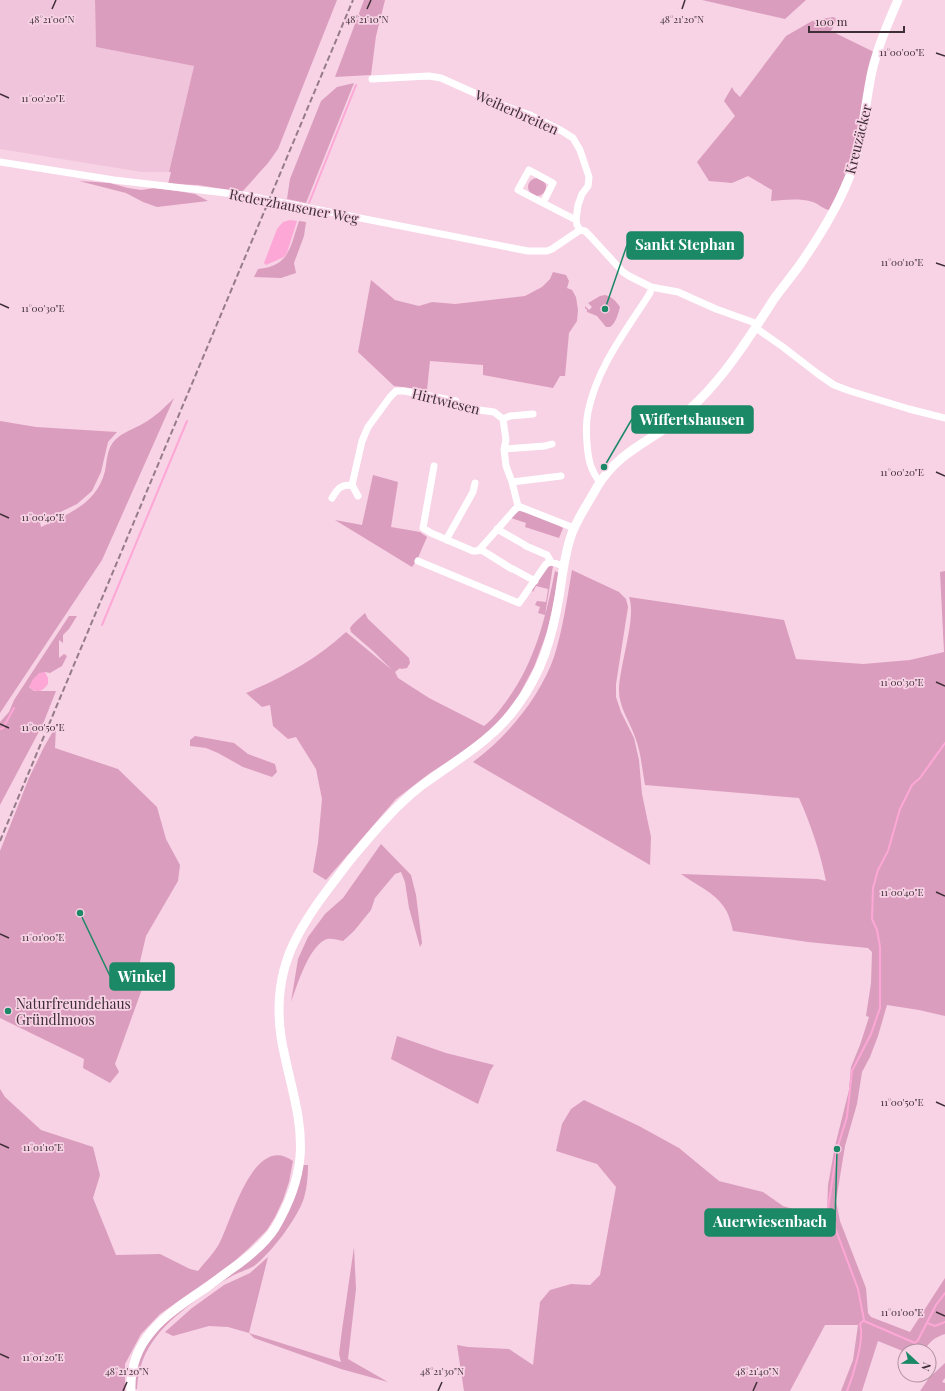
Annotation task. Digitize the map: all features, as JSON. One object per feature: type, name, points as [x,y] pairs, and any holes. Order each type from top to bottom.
[{"type":"street","name":"Kreuzäcker","points":[[131,1391],[131,1374],[135,1358],[148,1334],[181,1304],[259,1248],[274,1231],[293,1188],[300,1155],[300,1126],[283,1052],[279,1019],[280,985],[286,962],[295,940],[323,894],[385,818],[419,788],[481,744],[506,721],[520,702],[540,667],[552,633],[564,566],[574,528],[606,472],[628,452],[674,422],[692,406],[721,375],[757,326],[832,213],[847,183],[860,142],[873,69],[882,38],[898,0]]},
{"type":"street","name":"Weiherbreiten","points":[[372,79],[429,76],[441,78],[499,104],[530,115],[573,138],[580,150],[589,177],[588,186],[582,194],[578,205],[576,220]]},
{"type":"street","name":"Rederzhausener Weg","points":[[0,162],[114,180],[243,196],[528,251],[547,252],[552,250],[580,230]]},
{"type":"street","points":[[543,203],[553,183],[529,170],[518,190],[543,203],[576,220],[580,230],[585,231],[591,236],[623,272],[629,276],[651,287],[678,292],[757,326],[834,385],[909,409],[945,418]]},
{"type":"street","points":[[600,482],[591,470],[588,455],[586,425],[588,412],[602,370],[617,341],[650,293],[651,287]]},
{"type":"street","name":"Hirtwiesen","points":[[352,485],[362,441],[368,427],[396,391],[404,391],[456,401],[457,407],[494,412],[503,419]]},
{"type":"street","points":[[518,506],[506,466],[504,449],[506,440],[503,419],[510,416],[533,414]]},
{"type":"street","points":[[504,449],[545,446],[552,444]]},
{"type":"street","points":[[434,466],[423,528],[446,540],[477,551],[518,506]]},
{"type":"street","points":[[512,482],[561,476]]},
{"type":"street","points":[[446,540],[473,492],[475,483]]},
{"type":"street","points":[[332,498],[338,488],[344,485],[352,485],[358,496]]},
{"type":"street","points":[[518,506],[574,528]]},
{"type":"street","points":[[497,529],[547,555],[551,562]]},
{"type":"street","points":[[480,549],[512,569],[535,580]]},
{"type":"street","points":[[418,561],[520,603],[546,564],[551,562],[564,566]]},
{"type":"shaded area","points":[[0,0],[95,0],[96,47],[194,66],[169,172],[142,172],[0,149]]},
{"type":"shaded area","points":[[95,0],[337,0],[278,149],[268,163],[242,192],[198,185],[168,184],[171,172],[169,172],[194,66],[96,47]]},
{"type":"shaded area","points":[[364,0],[385,0],[376,36],[371,75],[335,77]]},
{"type":"shaded area","points":[[702,0],[806,0],[785,19]]},
{"type":"shaded area","points":[[833,17],[837,19],[831,31],[874,52],[862,117],[850,165],[830,210],[813,202],[802,200],[771,201],[772,190],[748,176],[732,183],[709,181],[697,162],[735,116],[724,101],[732,87],[740,97],[786,36],[812,21]]},
{"type":"shaded area","points":[[354,83],[306,203],[287,199],[290,179],[321,101],[337,87]]},
{"type":"shaded area","points":[[537,178],[543,181],[546,187],[543,193],[537,196],[531,193],[528,187],[531,181]]},
{"type":"shaded area","points":[[79,181],[110,183],[141,190],[155,188],[177,191],[195,194],[208,201],[157,207],[143,202],[126,193]]},
{"type":"shaded area","points":[[290,220],[297,221],[287,253],[284,257],[266,265],[264,263],[277,229],[283,222]]},
{"type":"shaded area","points":[[299,221],[306,222],[304,236],[294,263],[296,273],[281,278],[254,277],[258,269],[277,264],[283,259],[291,247]]},
{"type":"shaded area","points":[[553,272],[566,275],[569,281],[567,288],[572,290],[576,297],[578,310],[577,321],[569,333],[565,376],[560,376],[553,388],[483,375],[483,365],[430,361],[427,390],[394,386],[358,352],[371,280],[395,300],[419,306],[432,302],[455,304],[525,296],[542,287],[550,279]]},
{"type":"shaded area","points":[[605,295],[614,300],[620,307],[615,321],[610,327],[606,327],[597,316],[587,312],[585,308],[585,306],[589,310],[592,307],[588,303],[600,296]]},
{"type":"shaded area","points":[[174,398],[102,560],[0,713],[0,421],[36,427],[117,432],[108,442],[101,472],[92,491],[77,504],[40,522],[41,527],[71,512],[88,500],[101,482],[112,443],[122,435],[152,418]]},
{"type":"shaded area","points":[[373,475],[398,482],[391,527],[420,532],[427,537],[417,560],[412,567],[335,520],[362,525]]},
{"type":"shaded area","points":[[519,511],[526,512],[559,525],[563,528],[559,538],[525,527],[526,523],[511,518]]},
{"type":"shaded area","points":[[548,566],[553,566],[545,615],[538,613],[540,607],[535,605],[537,601],[546,602],[548,589],[536,586],[533,592],[531,589]]},
{"type":"shaded area","points":[[572,570],[619,592],[626,599],[628,607],[616,684],[616,697],[621,712],[634,738],[639,760],[642,794],[651,837],[650,865],[473,762],[498,741],[521,715],[540,687],[548,672],[560,636]]},
{"type":"shaded area","points":[[555,571],[559,573],[547,632],[534,667],[519,695],[499,722],[472,746],[430,773],[396,799],[326,880],[313,872],[318,843],[322,799],[316,769],[296,737],[288,739],[273,726],[270,705],[262,707],[246,693],[299,667],[323,651],[346,632],[392,670],[351,632],[350,628],[365,613],[368,619],[409,658],[410,663],[407,668],[400,668],[395,672],[398,678],[429,698],[484,726],[505,703],[515,688],[531,657],[543,624]]},
{"type":"shaded area","points":[[945,571],[945,1016],[887,1005],[878,1036],[870,1057],[862,1072],[857,1104],[845,1146],[836,1201],[840,1221],[866,1288],[868,1313],[871,1317],[910,1332],[945,1278],[945,1334],[930,1343],[897,1343],[897,1349],[878,1341],[862,1391],[841,1391],[853,1360],[858,1325],[825,1325],[790,1391],[464,1391],[457,1345],[509,1349],[533,1365],[540,1302],[550,1290],[571,1284],[590,1285],[600,1275],[616,1187],[597,1164],[556,1151],[562,1124],[571,1109],[584,1100],[639,1126],[679,1148],[719,1181],[763,1192],[783,1206],[816,1216],[827,1215],[828,1185],[835,1146],[849,1090],[851,1067],[869,1017],[866,1016],[871,983],[872,952],[868,948],[808,942],[733,931],[730,919],[720,902],[710,893],[681,874],[818,879],[826,881],[815,839],[799,798],[645,785],[637,743],[619,697],[620,681],[631,617],[629,597],[784,620],[796,659],[863,664],[910,660],[944,652],[940,572]]},
{"type":"shaded area","points":[[69,616],[77,616],[69,629],[63,635],[63,643],[59,640],[59,658],[64,654],[67,656],[62,666],[50,673],[45,672],[29,687],[34,691],[56,691],[43,724],[0,805],[0,722],[9,712],[14,700]]},
{"type":"shaded area","points":[[45,672],[48,678],[48,684],[44,689],[34,691],[29,687],[33,679],[39,673]]},
{"type":"shaded area","points":[[56,726],[55,748],[118,769],[157,807],[166,839],[180,865],[178,881],[146,936],[135,983],[142,989],[115,1064],[119,1072],[110,1083],[83,1068],[84,1059],[0,1018],[0,851],[29,778]]},
{"type":"shaded area","points":[[195,736],[234,743],[248,754],[275,764],[277,772],[272,777],[243,767],[206,748],[190,746],[190,740]]},
{"type":"shaded area","points":[[381,844],[411,875],[416,895],[422,943],[420,947],[409,908],[405,882],[401,872],[395,874],[375,898],[371,910],[354,931],[343,941],[327,939],[315,949],[304,967],[291,1002],[298,959],[308,937],[325,914],[343,898]]},
{"type":"shaded area","points":[[397,1036],[446,1053],[494,1065],[490,1071],[478,1104],[391,1059]]},
{"type":"shaded area","points":[[0,1089],[5,1097],[41,1130],[93,1147],[100,1175],[93,1198],[116,1255],[160,1254],[190,1269],[198,1271],[218,1246],[246,1182],[256,1168],[267,1158],[279,1155],[293,1161],[289,1182],[283,1200],[267,1230],[230,1265],[160,1314],[141,1334],[125,1364],[125,1391],[0,1391]]},
{"type":"shaded area","points":[[303,1165],[308,1165],[304,1198],[296,1216],[283,1235],[254,1266],[228,1278],[219,1284],[187,1307],[165,1326],[156,1336],[143,1360],[137,1389],[133,1390],[134,1378],[142,1351],[162,1325],[264,1248]]},
{"type":"shaded area","points":[[354,1247],[356,1289],[348,1359],[388,1382],[341,1369],[254,1338],[249,1333],[341,1362],[339,1354]]},
{"type":"shaded area","points":[[268,1257],[249,1333],[228,1327],[209,1326],[173,1336],[165,1332],[192,1308],[224,1285],[250,1273]]},
{"type":"shaded area","points":[[945,1363],[945,1378],[942,1382],[945,1383],[945,1391],[920,1391],[926,1383],[937,1383],[937,1370]]},
{"type":"waterway","points":[[309,203],[356,85]]},
{"type":"waterway","points":[[102,625],[187,421]]},
{"type":"waterway","points":[[0,729],[3,728],[14,708]]},
{"type":"waterway","points":[[847,1391],[860,1348],[860,1324],[864,1320],[858,1289],[828,1209],[837,1149],[847,1117],[852,1071],[871,1034],[880,1008],[880,947],[877,930],[872,919],[873,888],[878,870],[888,851],[900,809],[912,785],[920,778],[945,743]]},
{"type":"waterway","points":[[864,1321],[915,1343],[936,1305],[945,1293]]},
{"type":"waterway","points":[[927,1323],[935,1326],[945,1322]]},
{"type":"railway","points":[[0,841],[353,0]]},
{"type":"place","name":"Sankt Stephan","points":[[605,309]]},
{"type":"place","name":"Wiffertshausen","points":[[604,467]]},
{"type":"place","name":"Winkel","points":[[80,913]]},
{"type":"place","name":"Naturfreundehaus Gründlmoos","points":[[8,1011]]},
{"type":"place","name":"Auerwiesenbach","points":[[837,1149]]}]
